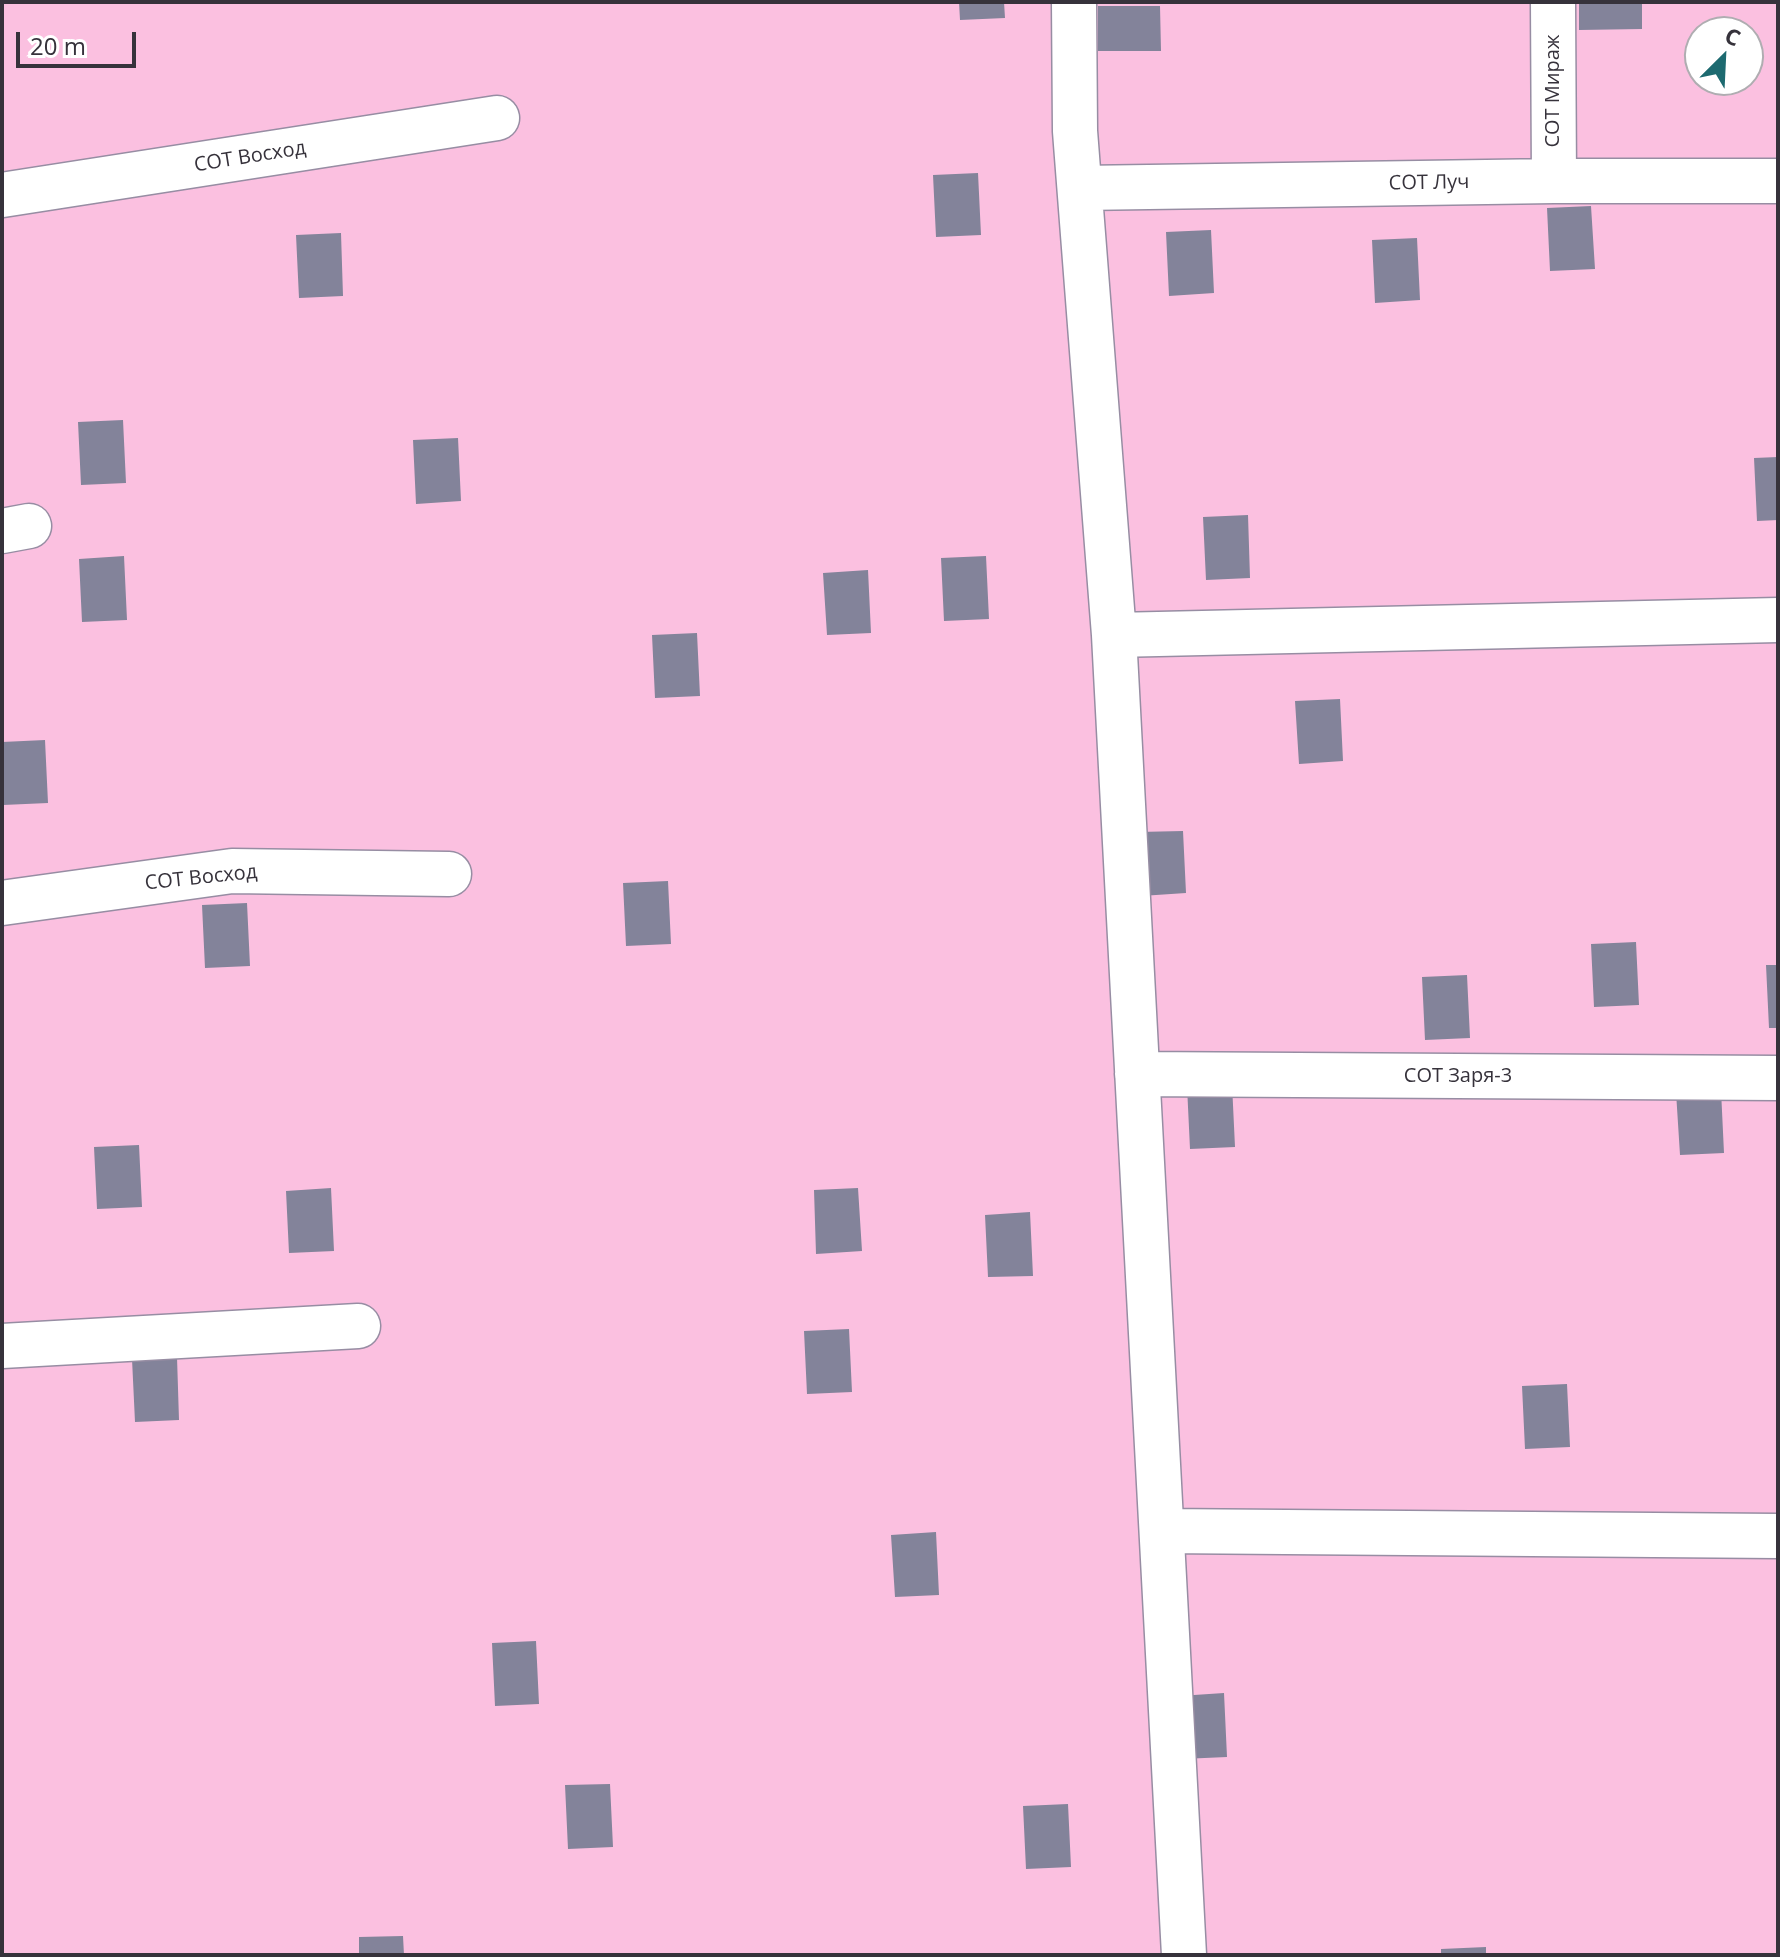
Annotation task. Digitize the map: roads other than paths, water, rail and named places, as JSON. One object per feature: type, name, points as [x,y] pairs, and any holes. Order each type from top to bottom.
[{"type":"street","points":[[1074,2],[1075,131],[1114,635],[1184,1955]]},
{"type":"street","name":"СОТ Мираж","points":[[1553,2],[1554,181]]},
{"type":"street","name":"СОТ Восход","points":[[2,195],[497,118]]},
{"type":"street","name":"СОТ Луч","points":[[1081,188],[1778,181]]},
{"type":"street","points":[[1114,635],[1778,620]]},
{"type":"street","name":"СОТ Восход","points":[[2,903],[232,871],[449,874]]},
{"type":"street","name":"СОТ Заря-3","points":[[1137,1074],[1778,1078]]},
{"type":"street","points":[[2,1346],[358,1326]]},
{"type":"street","points":[[1162,1531],[1778,1536]]}]
